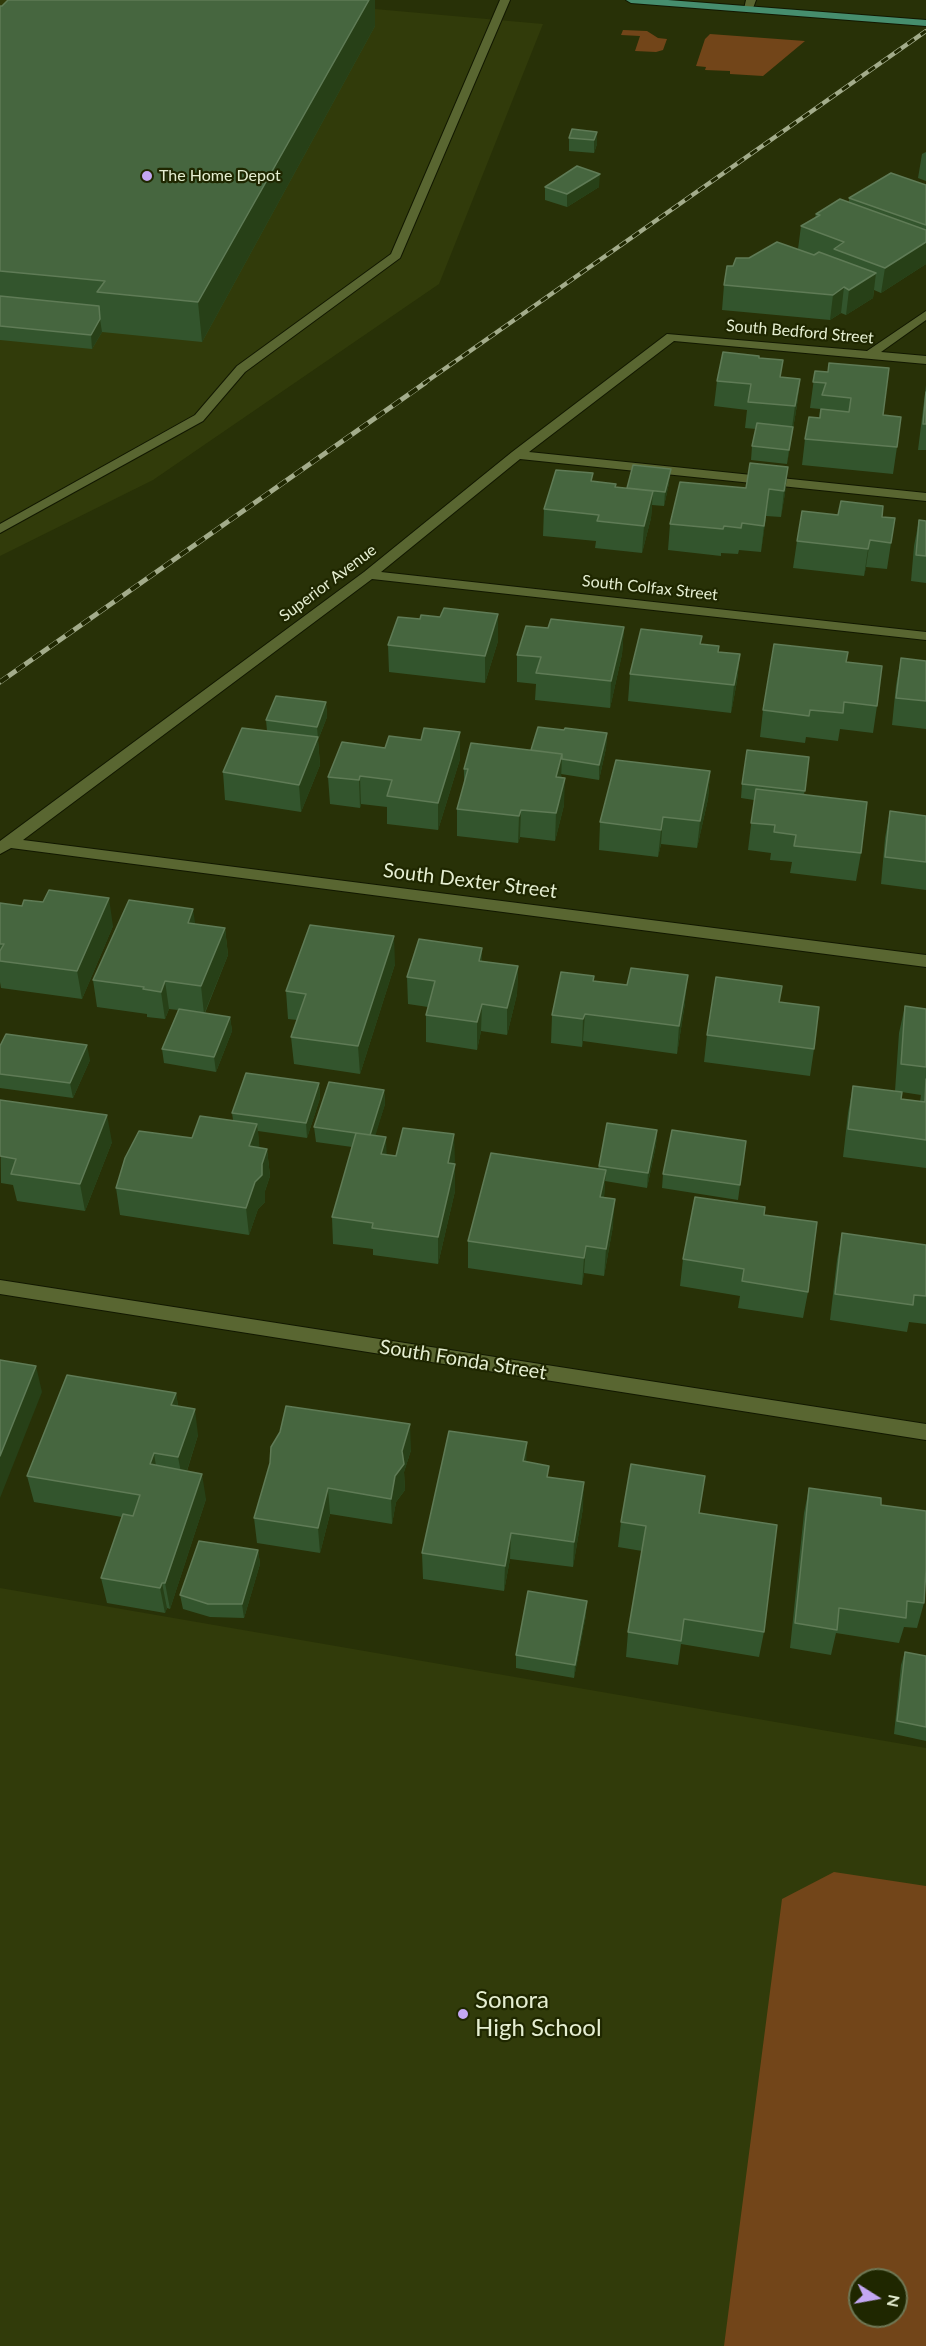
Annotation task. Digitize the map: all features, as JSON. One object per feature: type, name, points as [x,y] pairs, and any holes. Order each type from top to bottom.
[{"type":"main road","points":[[631,0],[750,4],[926,23]]},
{"type":"street","points":[[0,529],[199,418],[241,369],[396,256],[504,0]]},
{"type":"street","points":[[869,355],[926,315]]},
{"type":"street","name":"South Bedford Street","points":[[671,337],[926,360]]},
{"type":"street","name":"Superior Avenue","points":[[4,846],[369,575],[517,456],[671,337]]},
{"type":"street","points":[[517,456],[926,497]]},
{"type":"street","name":"South Colfax Street","points":[[369,575],[926,636]]},
{"type":"street","name":"South Dexter Street","points":[[4,846],[926,961]]},
{"type":"street","name":"South Fonda Street","points":[[0,1287],[926,1432]]},
{"type":"shaded area","points":[[0,0],[274,0],[543,24],[439,284],[153,480],[0,556]]},
{"type":"shaded area","points":[[623,30],[647,31],[658,38],[667,39],[663,50],[635,51],[640,36],[621,35]]},
{"type":"shaded area","points":[[710,34],[805,41],[763,76],[730,74],[730,71],[705,70],[706,67],[696,66],[705,39]]},
{"type":"shaded area","name":"Sonora High School","points":[[0,1588],[926,1748],[926,2346],[0,2346]]},
{"type":"shaded area","points":[[834,1872],[926,1886],[926,2346],[724,2346],[782,1899]]},
{"type":"building","name":"The Home Depot","points":[[8,0],[369,0],[198,302],[97,292],[105,281],[0,271],[0,6]]},
{"type":"building","points":[[572,129],[597,132],[594,140],[569,138]]},
{"type":"building","points":[[577,166],[600,174],[567,194],[545,187]]},
{"type":"building","points":[[891,173],[926,185],[926,225],[849,198]]},
{"type":"building","points":[[840,199],[926,230],[926,242],[885,268],[834,249],[844,242],[801,226]]},
{"type":"building","points":[[777,242],[814,255],[819,252],[876,273],[849,290],[844,287],[833,295],[724,285],[727,266],[733,266],[736,258],[749,258]]},
{"type":"building","points":[[0,296],[99,306],[100,319],[91,335],[0,326]]},
{"type":"building","points":[[723,352],[783,360],[780,377],[800,379],[795,406],[748,402],[751,384],[717,381]]},
{"type":"building","points":[[829,363],[889,368],[883,415],[901,417],[897,447],[805,439],[809,417],[820,418],[821,409],[849,412],[851,398],[822,395],[826,383],[813,382],[815,371],[828,372]]},
{"type":"building","points":[[926,392],[926,424],[923,424]]},
{"type":"building","points":[[757,423],[793,427],[789,450],[752,446]]},
{"type":"building","points":[[750,463],[788,467],[784,491],[769,489],[764,526],[742,523],[741,528],[724,526],[723,529],[670,524],[680,482],[746,488]]},
{"type":"building","points":[[633,465],[671,469],[665,492],[627,488]]},
{"type":"building","points":[[556,470],[593,473],[591,481],[616,484],[615,487],[653,491],[644,526],[597,521],[599,515],[544,509]]},
{"type":"building","points":[[841,501],[883,506],[882,517],[895,518],[891,543],[870,540],[868,549],[797,541],[802,511],[838,515]]},
{"type":"building","points":[[919,520],[926,521],[926,556],[916,555]]},
{"type":"building","points":[[444,608],[498,614],[485,656],[388,645],[398,617],[420,619],[421,615],[440,617]]},
{"type":"building","points":[[551,619],[624,627],[611,681],[536,673],[541,657],[517,655],[526,626],[548,628]]},
{"type":"building","points":[[641,629],[702,636],[700,644],[719,646],[718,652],[740,654],[734,685],[630,674]]},
{"type":"building","points":[[774,644],[848,652],[846,662],[882,666],[877,706],[844,702],[843,713],[810,710],[809,716],[763,710]]},
{"type":"building","points":[[901,658],[926,661],[926,701],[896,698]]},
{"type":"building","points":[[276,696],[326,702],[317,727],[266,720]]},
{"type":"building","points":[[538,727],[607,733],[599,765],[562,759],[562,754],[531,750]]},
{"type":"building","points":[[242,728],[318,737],[299,785],[223,772]]},
{"type":"building","points":[[424,728],[460,732],[438,803],[387,796],[392,780],[360,776],[359,780],[328,777],[342,742],[385,748],[389,736],[421,740]]},
{"type":"building","points":[[471,743],[562,754],[556,777],[565,778],[556,813],[521,810],[519,816],[457,809],[468,769],[464,769]]},
{"type":"building","points":[[747,750],[809,757],[805,791],[742,784]]},
{"type":"building","points":[[616,760],[710,771],[700,821],[663,817],[661,830],[600,822]]},
{"type":"building","points":[[756,789],[867,802],[861,853],[794,846],[796,835],[774,832],[775,825],[751,823]]},
{"type":"building","points":[[890,811],[926,816],[926,862],[885,857]]},
{"type":"building","points":[[49,890],[109,898],[77,971],[0,961],[0,951],[4,944],[0,944],[0,903],[22,906],[24,900],[43,902]]},
{"type":"building","points":[[129,900],[193,909],[188,923],[225,928],[201,986],[165,981],[161,992],[143,989],[144,987],[93,980]]},
{"type":"building","points":[[310,925],[394,936],[358,1046],[291,1037],[306,994],[286,991]]},
{"type":"building","points":[[419,939],[482,948],[479,961],[518,966],[507,1008],[482,1004],[477,1022],[426,1015],[435,981],[407,977]]},
{"type":"building","points":[[631,968],[688,975],[679,1026],[585,1014],[583,1019],[552,1015],[561,972],[594,976],[593,981],[627,985]]},
{"type":"building","points":[[716,977],[782,986],[779,1002],[819,1007],[814,1049],[707,1035]]},
{"type":"building","points":[[905,1006],[926,1009],[926,1067],[901,1064]]},
{"type":"building","points":[[179,1009],[230,1017],[214,1057],[162,1049]]},
{"type":"building","points":[[6,1034],[87,1045],[70,1083],[0,1074],[0,1046]]},
{"type":"building","points":[[246,1073],[319,1083],[306,1123],[232,1113]]},
{"type":"building","points":[[926,1079],[926,1140],[848,1129],[853,1086],[902,1092],[901,1099],[925,1102]]},
{"type":"building","points":[[329,1082],[384,1090],[370,1135],[314,1127]]},
{"type":"building","points":[[0,1100],[107,1115],[80,1184],[11,1174],[16,1159],[0,1156]]},
{"type":"building","points":[[200,1116],[257,1124],[249,1146],[267,1149],[262,1164],[262,1175],[255,1182],[246,1208],[116,1188],[125,1158],[139,1131],[192,1138]]},
{"type":"building","points":[[607,1123],[657,1130],[648,1173],[599,1166]]},
{"type":"building","points":[[403,1128],[454,1134],[448,1163],[455,1164],[438,1237],[372,1228],[373,1223],[332,1217],[356,1133],[386,1137],[381,1154],[396,1156]]},
{"type":"building","points":[[672,1130],[746,1141],[740,1185],[663,1174]]},
{"type":"building","points":[[491,1153],[606,1170],[600,1197],[615,1199],[606,1249],[586,1246],[584,1258],[468,1241]]},
{"type":"building","points":[[695,1197],[765,1207],[764,1215],[817,1222],[808,1292],[742,1281],[744,1269],[683,1259]]},
{"type":"building","points":[[842,1233],[926,1245],[926,1296],[914,1295],[913,1305],[835,1294]]},
{"type":"building","points":[[0,1360],[36,1366],[0,1456]]},
{"type":"building","points":[[67,1375],[176,1393],[171,1405],[195,1409],[178,1457],[154,1453],[150,1464],[202,1474],[165,1583],[162,1583],[160,1588],[101,1578],[123,1514],[133,1516],[140,1495],[27,1476]]},
{"type":"building","points":[[286,1406],[410,1424],[402,1451],[404,1464],[395,1476],[391,1499],[328,1488],[318,1528],[254,1518],[270,1463],[271,1447],[280,1432]]},
{"type":"building","points":[[449,1431],[527,1442],[523,1461],[549,1466],[547,1477],[584,1482],[574,1542],[511,1533],[505,1566],[422,1553]]},
{"type":"building","points":[[631,1464],[705,1476],[699,1513],[777,1525],[764,1632],[684,1619],[681,1641],[628,1632],[646,1526],[621,1522]]},
{"type":"building","points":[[809,1488],[881,1498],[881,1505],[926,1511],[924,1603],[907,1601],[906,1618],[839,1608],[837,1630],[795,1623]]},
{"type":"building","points":[[199,1541],[258,1550],[242,1604],[208,1604],[180,1595]]},
{"type":"building","points":[[528,1591],[587,1601],[575,1665],[516,1655]]},
{"type":"building","points":[[905,1652],[926,1656],[926,1727],[897,1721]]},
{"type":"railway","points":[[423,384],[926,31]]},
{"type":"railway","points":[[0,682],[425,383]]},
{"type":"place","name":"The Home Depot","points":[[147,176]]},
{"type":"place","name":"Sonora High School","points":[[463,2014]]}]
